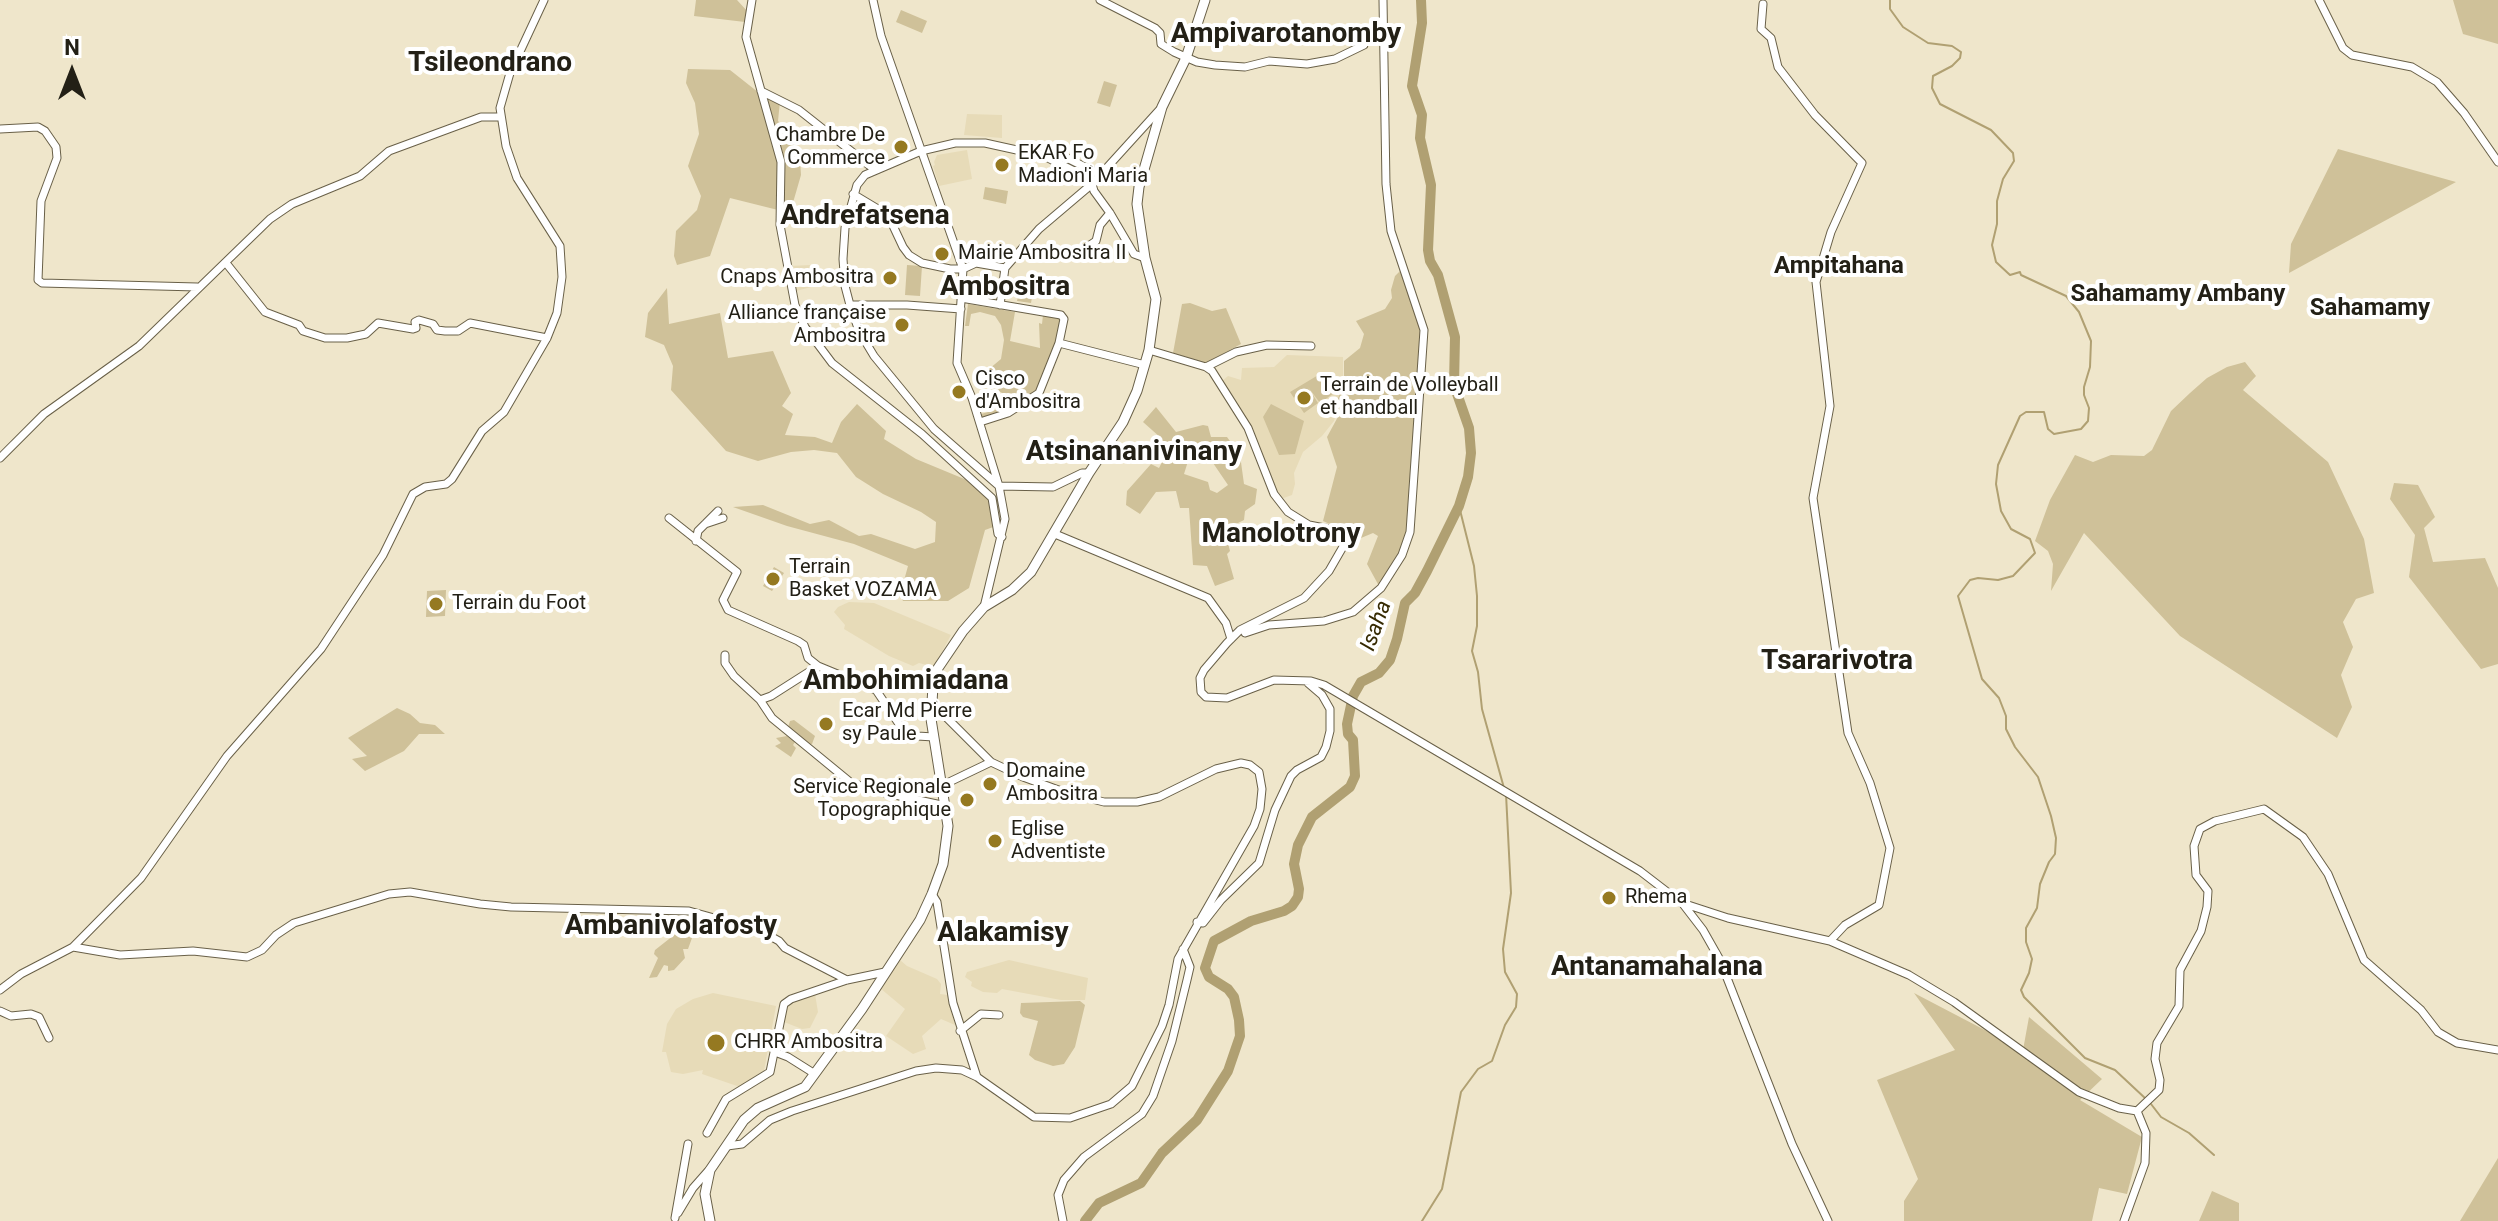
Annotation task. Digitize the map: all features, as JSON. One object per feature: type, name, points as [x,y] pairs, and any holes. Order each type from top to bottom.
[{"type":"main road","points":[[710,1221],[705,1194],[710,1170],[744,1120],[758,1108],[805,1087],[862,1009],[920,920],[932,894],[948,843],[946,806],[931,719],[933,686],[938,668],[984,607],[1023,581],[1123,422],[1137,391],[1149,350],[1156,299],[1145,258],[1137,204],[1139,187],[1162,107],[1186,58],[1205,0]]},
{"type":"street","points":[[0,990],[21,974],[73,947],[141,878],[227,756],[321,649],[383,555],[413,494],[425,487],[446,484],[452,479],[482,431],[504,412],[547,338],[559,301],[562,277],[560,246],[510,163],[501,117],[503,91],[544,0]]},
{"type":"street","points":[[752,0],[746,37],[781,162],[781,239],[795,305],[805,327],[832,363],[922,434],[992,498],[998,534],[1002,537]]},
{"type":"street","points":[[873,0],[875,19],[963,269],[957,363],[980,422],[999,486],[1005,519],[984,607]]},
{"type":"street","points":[[1100,0],[1155,28],[1160,33],[1161,44],[1186,58],[1237,67],[1269,61],[1307,64],[1346,55],[1364,45],[1366,31],[1383,26]]},
{"type":"street","points":[[1232,638],[1269,625],[1324,621],[1353,612],[1381,588],[1402,555],[1410,532],[1424,330],[1391,231],[1386,184],[1383,0]]},
{"type":"street","points":[[2319,0],[2343,48],[2352,55],[2412,67],[2437,82],[2464,113],[2498,162]]},
{"type":"street","points":[[1763,4],[1761,29],[1771,38],[1778,67],[1815,115],[1862,163],[1831,232],[1816,282],[1830,406],[1813,498],[1848,733],[1870,783],[1890,848],[1879,905],[1845,925],[1830,941]]},
{"type":"street","points":[[761,91],[799,110],[875,170]]},
{"type":"street","points":[[1000,305],[1005,268],[1039,229],[1092,184],[1162,107]]},
{"type":"street","points":[[0,458],[44,414],[139,346],[270,219],[292,204],[360,176],[389,151],[481,117],[501,117]]},
{"type":"street","points":[[0,129],[38,127],[45,131],[56,147],[57,158],[41,201],[38,280],[42,283],[197,287]]},
{"type":"street","points":[[1089,473],[1082,473],[1053,487],[999,486],[934,429],[874,356],[859,331],[850,305],[843,259],[845,228],[853,194],[865,175],[921,151],[969,142],[1044,156],[1061,155],[1099,174]]},
{"type":"street","points":[[1044,156],[1084,176],[1092,184],[1134,254],[1145,258]]},
{"type":"street","points":[[853,194],[888,215],[909,255],[922,263],[963,269],[976,263],[1005,268]]},
{"type":"street","points":[[1080,252],[1096,241],[1100,225],[1110,213]]},
{"type":"street","points":[[226,263],[265,312],[325,338],[366,334],[378,323],[413,329],[419,320],[433,324],[437,330],[458,331],[470,323],[547,338]]},
{"type":"street","points":[[961,298],[1061,315],[1064,319],[1059,343],[1039,393],[1008,413],[980,422]]},
{"type":"street","points":[[850,305],[961,309]]},
{"type":"street","points":[[1059,343],[1145,365]]},
{"type":"street","points":[[1206,367],[1236,352],[1267,345],[1311,346]]},
{"type":"street","points":[[1149,350],[1212,371],[1248,428],[1274,494],[1288,512],[1309,525],[1340,531],[1344,537],[1344,545],[1329,571],[1304,598],[1240,630],[1204,670],[1199,687],[1206,697],[1227,698],[1274,680],[1302,680],[1324,685],[1640,871],[1683,904],[1720,960],[1792,1144],[1828,1221]]},
{"type":"street","points":[[696,541],[698,531],[720,514]]},
{"type":"street","points":[[669,518],[737,572],[723,600],[728,610],[798,641],[804,645],[808,658],[818,666],[876,690],[903,730],[917,736],[934,737]]},
{"type":"street","points":[[1055,534],[1208,598],[1226,623],[1232,638]]},
{"type":"street","points":[[725,655],[725,663],[734,676],[760,700],[772,718],[850,782],[872,790],[946,806]]},
{"type":"street","points":[[760,700],[818,666]]},
{"type":"street","points":[[1197,922],[1203,923],[1221,900],[1259,863],[1275,810],[1291,776],[1321,757],[1326,747],[1330,709],[1322,695],[1302,680]]},
{"type":"street","points":[[727,1146],[742,1144],[770,1120],[792,1111],[916,1071],[936,1068],[962,1070],[977,1077],[1034,1117],[1070,1118],[1111,1104],[1132,1086],[1162,1026],[1178,959],[1246,842],[1257,817],[1262,789],[1259,772],[1241,763],[1216,769],[1159,797],[1137,802],[1104,802],[1064,792],[991,762],[933,704]]},
{"type":"street","points":[[943,785],[991,762]]},
{"type":"street","points":[[2137,1111],[2159,1090],[2155,1059],[2157,1043],[2179,1006],[2180,970],[2201,931],[2207,907],[2208,891],[2196,875],[2194,846],[2200,829],[2215,821],[2253,810],[2264,809],[2303,837],[2328,874],[2364,960],[2421,1010],[2438,1032],[2457,1043],[2498,1050]]},
{"type":"street","points":[[73,947],[120,955],[185,951],[247,957],[262,950],[276,935],[294,923],[389,894],[410,892],[495,906],[689,911],[761,931],[785,948],[847,980]]},
{"type":"street","points":[[932,894],[937,902],[953,1003],[977,1077]]},
{"type":"street","points":[[1683,904],[1728,918],[1830,941],[1909,975],[1954,1002],[2079,1092],[2119,1108],[2137,1111]]},
{"type":"street","points":[[1063,1221],[1058,1195],[1064,1180],[1084,1157],[1142,1114],[1153,1096],[1172,1041],[1190,967],[1183,949]]},
{"type":"street","points":[[707,1133],[726,1099],[770,1072],[784,1004],[847,980],[885,972]]},
{"type":"street","points":[[0,1011],[11,1016],[31,1014],[39,1017],[49,1038]]},
{"type":"street","points":[[960,1031],[981,1014],[999,1015]]},
{"type":"street","points":[[775,1052],[815,1074]]},
{"type":"street","points":[[2124,1221],[2145,1163],[2146,1133],[2137,1111]]},
{"type":"street","points":[[674,1219],[688,1144]]},
{"type":"street","points":[[674,1219],[693,1188],[710,1170]]},
{"type":"shaded area","points":[[696,0],[737,0],[748,12],[745,22],[694,16]]},
{"type":"shaded area","points":[[2453,0],[2498,0],[2498,44],[2463,34]]},
{"type":"shaded area","points":[[901,10],[927,21],[922,33],[896,22]]},
{"type":"shaded area","points":[[688,69],[730,70],[768,100],[780,101],[778,121],[789,132],[800,159],[801,175],[790,213],[730,198],[710,256],[677,265],[674,256],[676,231],[697,210],[701,196],[688,166],[699,134],[695,103],[686,83]]},
{"type":"shaded area","points":[[1104,81],[1117,85],[1110,107],[1097,103]]},
{"type":"shaded area","points":[[967,114],[1002,115],[1002,138],[964,135]]},
{"type":"shaded area","points":[[2338,149],[2456,182],[2289,273],[2291,244]]},
{"type":"shaded area","points":[[967,150],[972,179],[939,186],[933,166],[937,155]]},
{"type":"shaded area","points":[[985,187],[1008,191],[1006,204],[983,199]]},
{"type":"shaded area","points":[[811,265],[815,286],[796,291],[789,266]]},
{"type":"shaded area","points":[[907,265],[922,266],[920,296],[905,295]]},
{"type":"shaded area","points":[[1400,271],[1422,331],[1408,532],[1399,554],[1379,586],[1367,564],[1378,536],[1373,533],[1361,538],[1323,521],[1337,467],[1327,437],[1340,413],[1337,401],[1344,383],[1344,361],[1360,348],[1364,334],[1356,321],[1385,309],[1392,298],[1395,276]]},
{"type":"shaded area","points":[[1022,278],[1035,280],[1031,303],[1017,301]]},
{"type":"shaded area","points":[[667,288],[669,324],[720,313],[728,358],[773,351],[791,393],[782,406],[793,414],[785,435],[815,437],[832,443],[841,422],[857,404],[886,431],[884,439],[916,459],[974,483],[992,501],[996,526],[985,530],[969,588],[948,601],[903,601],[900,595],[908,566],[854,544],[733,507],[763,505],[810,524],[829,520],[859,536],[871,534],[915,549],[935,542],[936,522],[856,477],[837,453],[814,450],[791,452],[758,461],[726,451],[671,390],[673,366],[664,345],[645,337],[648,313]]},
{"type":"shaded area","points":[[1190,303],[1212,311],[1226,308],[1241,344],[1206,363],[1173,353],[1182,304]]},
{"type":"shaded area","points":[[968,304],[1015,312],[1010,341],[1040,348],[1039,323],[1042,324],[1043,315],[1060,318],[1060,332],[1037,391],[1007,411],[983,418],[981,414],[1006,407],[989,369],[1001,359],[1004,340],[1001,325],[995,316],[980,312],[971,314],[969,326],[965,326]]},
{"type":"shaded area","points":[[1287,355],[1343,357],[1343,391],[1334,421],[1303,452],[1294,473],[1292,495],[1281,499],[1250,427],[1222,381],[1228,376],[1241,380],[1242,368],[1274,367]]},
{"type":"shaded area","points":[[2245,362],[2256,376],[2243,390],[2328,462],[2364,539],[2374,593],[2356,599],[2343,622],[2353,647],[2341,675],[2352,707],[2337,738],[2180,636],[2084,533],[2051,591],[2053,564],[2048,551],[2035,541],[2050,500],[2075,455],[2093,462],[2111,455],[2144,456],[2152,450],[2171,411],[2190,393],[2207,378]]},
{"type":"shaded area","points":[[1320,374],[1334,393],[1320,403],[1308,387],[1318,403],[1304,413],[1290,392]]},
{"type":"shaded area","points":[[1271,404],[1304,421],[1295,454],[1279,455],[1263,417]]},
{"type":"shaded area","points":[[1156,407],[1176,432],[1208,426],[1211,437],[1227,437],[1240,455],[1244,484],[1257,489],[1255,504],[1245,511],[1244,520],[1234,525],[1237,535],[1227,539],[1230,551],[1227,554],[1234,579],[1215,586],[1207,566],[1193,565],[1189,508],[1180,508],[1176,491],[1156,492],[1140,514],[1126,505],[1127,491],[1151,464],[1159,468],[1166,454],[1161,438],[1143,422]],"holes":[[[1194,455],[1213,463],[1228,485],[1217,493],[1210,490],[1208,482],[1184,474],[1189,458]]]},
{"type":"shaded area","points":[[2394,483],[2418,485],[2435,517],[2424,528],[2433,562],[2485,558],[2498,588],[2498,664],[2481,669],[2409,577],[2415,535],[2390,499]]},
{"type":"shaded area","name":"Terrain Basket VOZAMA","points":[[774,567],[784,573],[772,591],[763,586]]},
{"type":"shaded area","name":"Terrain du Foot","points":[[446,590],[445,616],[426,617],[427,591]]},
{"type":"shaded area","points":[[849,602],[874,603],[951,635],[934,667],[919,663],[913,666],[889,656],[844,629],[845,625],[834,612]]},
{"type":"shaded area","points":[[397,708],[420,723],[435,725],[445,734],[419,734],[404,751],[365,771],[352,759],[367,756],[348,738]]},
{"type":"shaded area","points":[[794,720],[815,736],[812,744],[807,744],[788,727]]},
{"type":"shaded area","points":[[787,736],[795,742],[793,745],[796,748],[791,757],[775,746],[781,743],[776,738]]},
{"type":"shaded area","points":[[683,928],[692,938],[688,949],[683,949],[685,958],[674,970],[668,971],[668,966],[664,965],[657,977],[649,978],[658,958],[655,950]]},
{"type":"shaded area","points":[[900,960],[937,979],[941,984],[940,994],[948,995],[955,1025],[941,1019],[922,1036],[926,1049],[913,1054],[886,1036],[905,1009],[880,988]]},
{"type":"shaded area","points":[[1009,960],[1088,978],[1085,1000],[1061,1000],[1002,989],[997,993],[983,992],[971,986],[972,982],[965,977],[967,972]]},
{"type":"shaded area","name":"CHRR Ambositra","points":[[713,993],[776,1006],[764,1071],[740,1087],[702,1074],[703,1070],[683,1074],[671,1072],[666,1052],[662,1052],[667,1024],[676,1009],[693,999]]},
{"type":"shaded area","points":[[1914,993],[2023,1050],[2029,1017],[2102,1079],[2080,1100],[2142,1137],[2127,1194],[2099,1188],[2092,1221],[1904,1221],[1904,1201],[1918,1179],[1877,1080],[1955,1050]]},
{"type":"shaded area","name":"CHRR Ambositra","points":[[815,994],[818,1012],[810,1028],[802,1029],[784,1022],[791,1003]]},
{"type":"shaded area","points":[[1080,1001],[1085,1005],[1075,1047],[1064,1064],[1053,1066],[1029,1055],[1038,1021],[1023,1017],[1020,1013],[1021,1003]]},
{"type":"shaded area","points":[[2498,1158],[2498,1221],[2460,1221]]},
{"type":"shaded area","points":[[2212,1191],[2239,1203],[2239,1221],[2199,1221]]},
{"type":"waterway","name":"Isaha","points":[[1085,1221],[1099,1203],[1141,1183],[1162,1153],[1197,1120],[1228,1071],[1240,1036],[1239,1020],[1234,997],[1228,989],[1209,977],[1205,968],[1214,941],[1251,921],[1284,911],[1298,897],[1294,864],[1298,845],[1312,817],[1350,787],[1355,776],[1353,740],[1348,734],[1347,724],[1353,696],[1361,682],[1379,673],[1390,660],[1405,603],[1415,593],[1427,571],[1459,506],[1468,477],[1471,453],[1469,428],[1454,385],[1455,337],[1428,250],[1431,185],[1420,138],[1422,115],[1412,86],[1422,23],[1421,0]]},
{"type":"waterway","points":[[1890,0],[1890,9],[1903,27],[1928,43],[1952,46],[1961,52],[1960,58],[1952,66],[1933,76],[1932,88],[1940,104],[1991,130],[2013,153],[2014,161],[2003,179],[1997,201],[1997,224],[1992,245],[1996,262],[2010,275],[2020,272],[2066,296],[2079,312],[2091,341],[2090,367],[2084,387],[2089,408],[2088,421],[2081,429],[2054,434],[2048,429],[2044,412],[2026,412],[2020,416],[1998,465],[1996,484],[2001,511],[2011,529],[2030,539],[2035,553],[2013,576],[1998,580],[1970,580],[1958,596],[1982,679],[1999,698],[2006,716],[2006,729],[2015,747],[2038,777],[2056,838],[2055,854],[2040,884],[2037,908],[2026,928],[2026,942],[2032,959],[2021,990],[2024,997],[2085,1058],[2115,1070],[2146,1099]]},
{"type":"waterway","points":[[1459,506],[1474,566],[1477,596],[1477,626],[1472,651],[1482,709],[1504,788]]},
{"type":"waterway","points":[[1422,1221],[1442,1189],[1461,1092],[1478,1069],[1492,1061],[1505,1025],[1516,1007],[1517,994],[1505,972],[1503,949],[1511,893],[1506,794]]},
{"type":"waterway","points":[[2151,1104],[2161,1117],[2189,1133],[2214,1155]]},
{"type":"place","name":"Chambre De Commerce","points":[[901,147]]},
{"type":"place","name":"EKAR Fo Madion'i Maria","points":[[1002,165]]},
{"type":"place","name":"Mairie Ambositra II","points":[[942,254]]},
{"type":"place","name":"Cnaps Ambositra","points":[[890,278]]},
{"type":"place","name":"Alliance française Ambositra","points":[[902,325]]},
{"type":"place","name":"Cisco d'Ambositra","points":[[959,392]]},
{"type":"place","name":"Terrain de Volleyball et handball","points":[[1304,398]]},
{"type":"place","name":"Terrain Basket VOZAMA","points":[[773,579]]},
{"type":"place","name":"Terrain du Foot","points":[[436,604]]},
{"type":"place","name":"Ecar Md Pierre sy Paule","points":[[826,724]]},
{"type":"place","name":"Domaine Ambositra","points":[[990,784]]},
{"type":"place","name":"Service Regionale Topographique","points":[[967,800]]},
{"type":"place","name":"Eglise Adventiste","points":[[995,841]]},
{"type":"place","name":"Rhema","points":[[1609,898]]},
{"type":"place","name":"CHRR Ambositra","points":[[716,1043]]},
{"type":"district","name":"Ampivarotanomby","points":[[1286,35]]},
{"type":"district","name":"Tsileondrano","points":[[490,64]]},
{"type":"district","name":"Andrefatsena","points":[[865,217]]},
{"type":"district","name":"Ampitahana","points":[[1839,267]]},
{"type":"district","name":"Ambositra","points":[[1005,288]]},
{"type":"district","name":"Sahamamy Ambany","points":[[2178,295]]},
{"type":"district","name":"Sahamamy","points":[[2370,309]]},
{"type":"district","name":"Atsinananivinany","points":[[1134,453]]},
{"type":"district","name":"Manolotrony","points":[[1281,535]]},
{"type":"district","name":"Tsararivotra","points":[[1837,662]]},
{"type":"district","name":"Ambohimiadana","points":[[906,682]]},
{"type":"district","name":"Ambanivolafosty","points":[[671,927]]},
{"type":"district","name":"Alakamisy","points":[[1003,934]]},
{"type":"district","name":"Antanamahalana","points":[[1657,968]]}]
